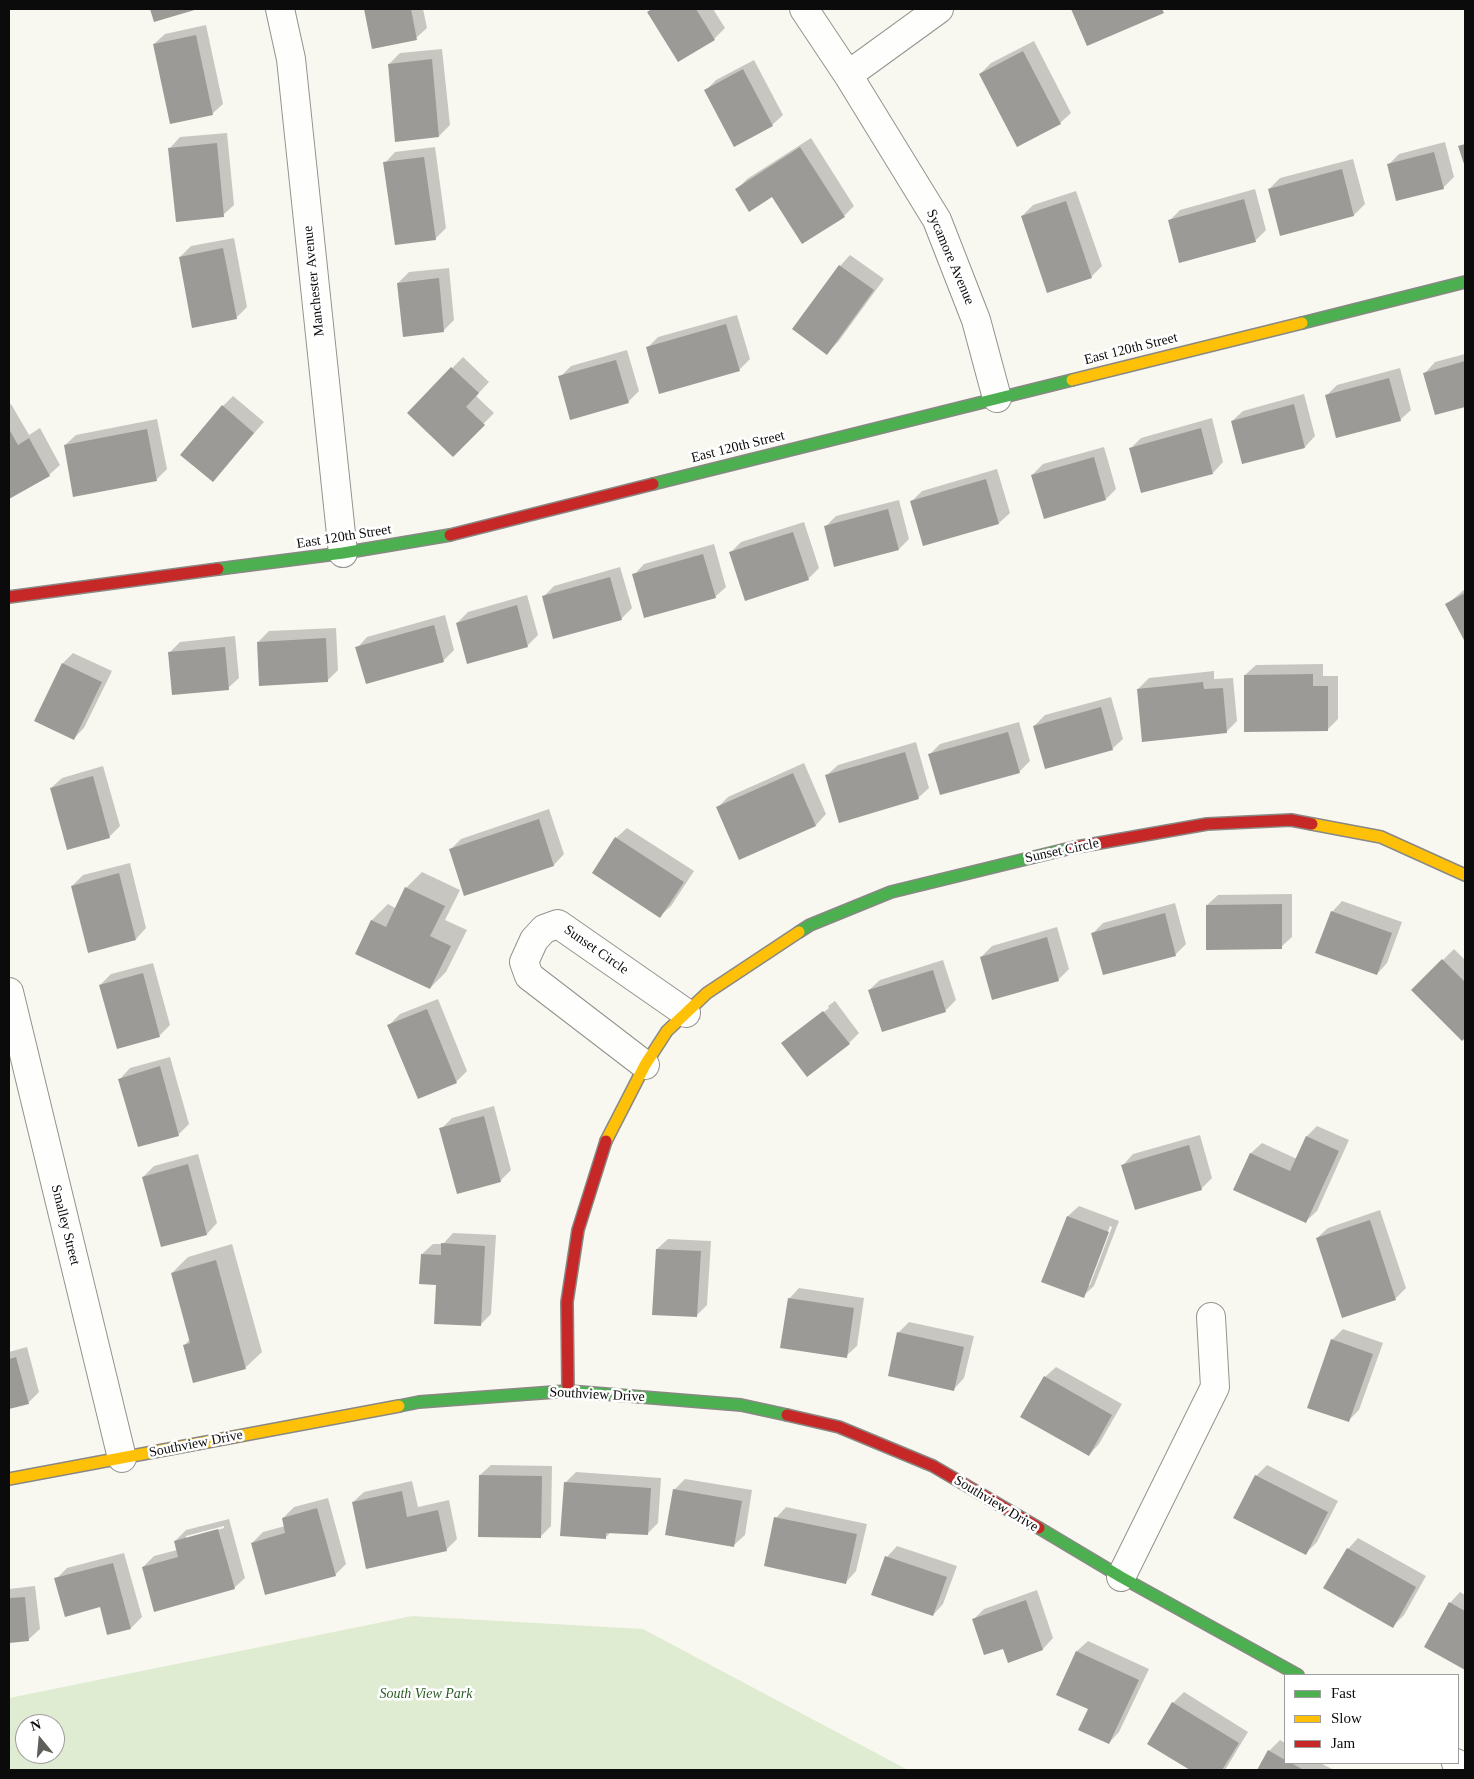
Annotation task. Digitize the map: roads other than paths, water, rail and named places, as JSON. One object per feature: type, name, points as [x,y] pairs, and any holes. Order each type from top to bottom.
[{"type":"street","name":"Manchester Avenue","points":[[280,9],[291,59],[343,554]]},
{"type":"street","name":"Sycamore Avenue","points":[[804,9],[848,75],[937,220],[976,320],[997,398]]},
{"type":"street","points":[[848,75],[939,9]]},
{"type":"street","name":"East 120th Street","points":[[9,597],[343,554],[445,536],[1465,282]]},
{"type":"street","name":"Sunset Circle","points":[[568,1391],[567,1302],[578,1230],[605,1143],[645,1065],[667,1031],[707,993],[810,925],[891,892],[1082,845],[1206,824],[1291,820],[1381,837],[1465,876]]},
{"type":"street","name":"Sunset Circle","points":[[645,1065],[529,976],[524,962],[534,940],[544,929],[558,924],[686,1013]]},
{"type":"street","name":"Smalley Street","points":[[9,992],[122,1458]]},
{"type":"street","points":[[1121,1578],[1215,1387],[1211,1317]]},
{"type":"street","name":"Southview Drive","points":[[9,1479],[419,1402],[568,1391],[741,1405],[839,1427],[933,1466],[1121,1578],[1296,1674]]},
{"type":"park label","name":"South View Park","points":[[426,1694]]}]
